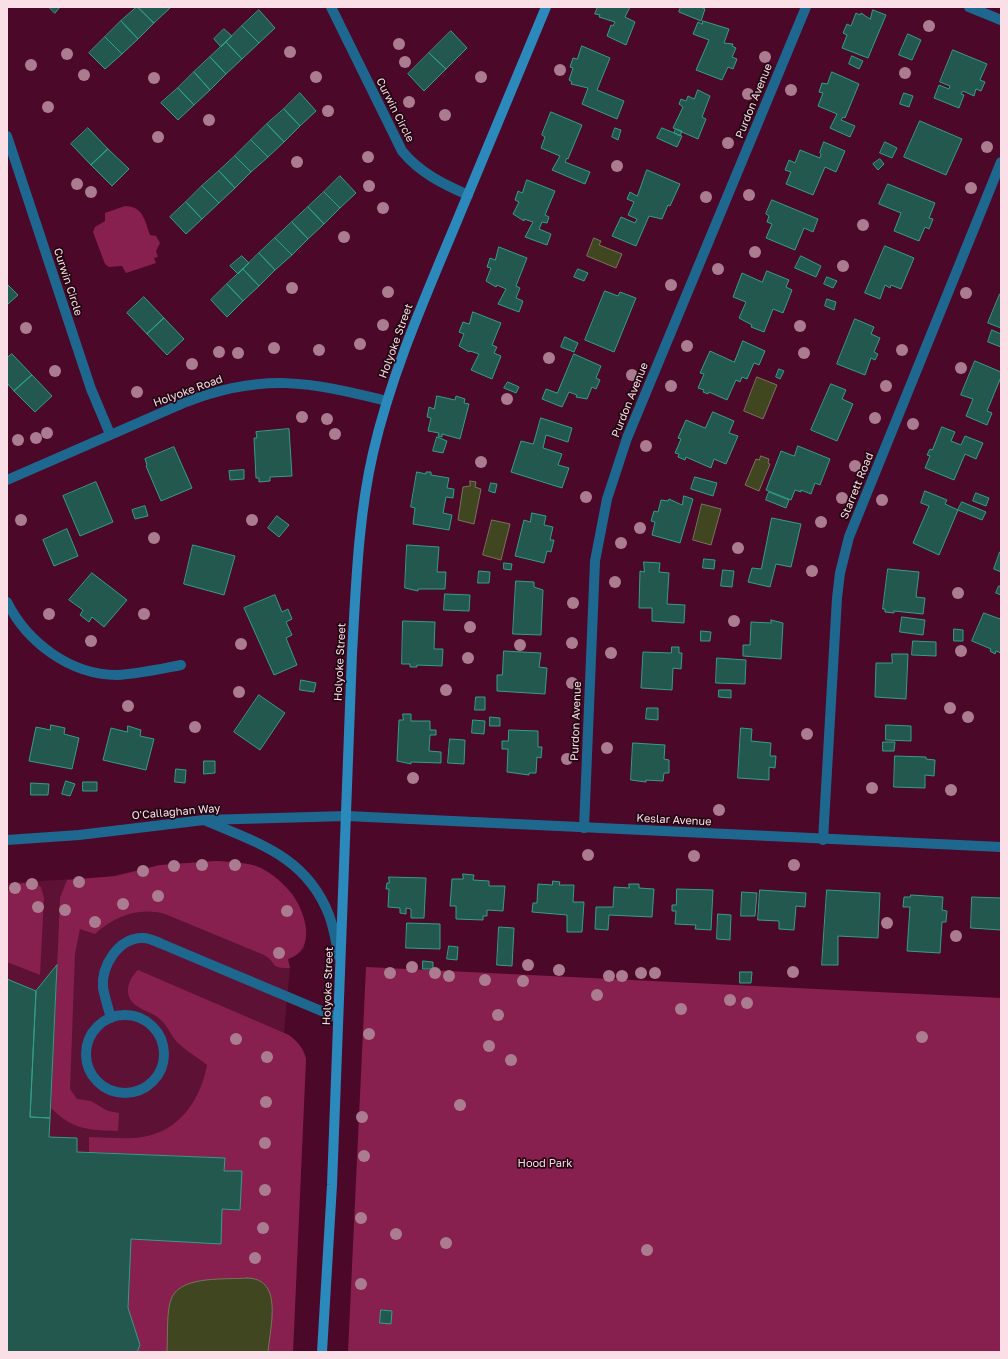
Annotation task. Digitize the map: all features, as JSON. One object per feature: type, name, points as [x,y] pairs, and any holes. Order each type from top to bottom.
[{"type":"main road","name":"Holyoke Street","points":[[322,1352],[332,1185],[352,653],[360,536],[368,474],[387,401],[408,340],[546,7]]},
{"type":"street","name":"Curwin Circle","points":[[331,7],[402,151],[414,164],[429,176],[468,196]]},
{"type":"street","name":"Purdon Avenue","points":[[584,828],[593,582],[598,540],[606,499],[627,438],[806,7]]},
{"type":"street","points":[[969,7],[1001,20]]},
{"type":"street","name":"Curwin Circle","points":[[7,136],[91,389],[110,434]]},
{"type":"street","name":"Starrett Road","points":[[823,840],[838,585],[842,561],[849,537],[1001,162]]},
{"type":"street","name":"Holyoke Road","points":[[7,480],[110,434],[206,395],[229,388],[277,382],[318,385],[387,401]]},
{"type":"street","points":[[7,602],[24,628],[37,642],[58,656],[83,668],[116,675],[181,665]]},
{"type":"street","name":"Keslar Avenue","points":[[347,816],[823,840],[1001,847]]},
{"type":"street","name":"O'Callaghan Way","points":[[7,840],[79,835],[204,820],[347,816]]},
{"type":"street","points":[[204,820],[273,850],[286,858],[301,872],[318,893],[330,916],[340,965]]},
{"type":"street","points":[[111,1018],[103,988],[105,970],[112,956],[126,942],[139,938],[150,939],[338,1018]]},
{"type":"street","points":[[126,1015],[141,1019],[154,1028],[162,1041],[164,1057],[159,1072],[150,1084],[136,1091],[112,1091],[99,1083],[90,1070],[86,1055],[89,1040],[98,1027],[111,1018],[126,1015]]},
{"type":"shaded area","points":[[594,238],[601,241],[599,245],[622,254],[616,268],[587,256]]},
{"type":"shaded area","points":[[757,377],[777,385],[763,419],[744,411]]},
{"type":"shaded area","points":[[761,456],[769,459],[768,463],[770,464],[759,491],[745,485],[756,459],[759,460]]},
{"type":"shaded area","points":[[470,481],[476,482],[475,487],[481,489],[474,524],[458,520],[463,487],[470,486]]},
{"type":"shaded area","points":[[702,504],[721,509],[711,545],[693,540]]},
{"type":"shaded area","points":[[492,520],[510,524],[501,560],[483,555]]},
{"type":"shaded area","points":[[216,861],[254,865],[268,872],[292,894],[299,906],[305,924],[306,932],[304,948],[299,953],[288,959],[290,968],[284,1033],[298,1043],[304,1051],[306,1059],[293,1352],[7,1352],[7,883],[108,877],[160,865]]},
{"type":"shaded area","points":[[247,1278],[259,1280],[266,1286],[270,1295],[272,1318],[268,1352],[167,1352],[170,1302],[178,1290],[186,1285],[206,1280]]},
{"type":"green space","points":[[125,206],[140,211],[150,235],[156,236],[160,243],[156,251],[158,257],[154,258],[156,263],[126,273],[122,266],[109,267],[105,264],[93,232],[95,227],[105,221],[105,213]]},
{"type":"green space","points":[[216,861],[239,863],[261,868],[270,873],[292,894],[305,921],[306,939],[303,948],[297,954],[288,959],[290,968],[283,968],[276,966],[264,955],[165,914],[155,912],[127,915],[111,922],[95,934],[80,929],[75,954],[70,1089],[77,1099],[91,1101],[108,1111],[119,1113],[118,1131],[89,1129],[74,1125],[51,1108],[60,898],[67,880],[116,876],[160,865]]},
{"type":"green space","points":[[34,882],[41,887],[44,898],[40,975],[7,962],[7,892],[16,884]]},
{"type":"green space","name":"Hood Park","points":[[366,967],[1001,998],[1001,1352],[348,1352]]},
{"type":"green space","points":[[138,970],[289,1035],[300,1046],[305,1055],[293,1352],[137,1352],[140,1345],[128,1308],[131,1239],[221,1244],[222,1209],[240,1210],[241,1171],[224,1171],[225,1158],[89,1152],[89,1137],[136,1138],[155,1134],[167,1128],[186,1112],[200,1090],[204,1078],[207,1065],[177,1042],[163,1022],[137,1006],[130,998],[128,993],[129,983]]},
{"type":"building","points":[[49,7],[60,7],[55,13]]},
{"type":"building","points":[[137,7],[154,23],[138,39],[121,21]]},
{"type":"building","points":[[139,7],[169,7],[170,8],[154,23]]},
{"type":"building","points":[[598,7],[630,7],[625,17],[635,22],[626,45],[607,36],[611,25],[613,26],[615,22],[599,17],[600,15],[595,14]]},
{"type":"building","points":[[681,7],[701,7],[705,9],[701,21],[679,12]]},
{"type":"building","points":[[259,10],[275,28],[259,43],[242,26]]},
{"type":"building","points":[[873,10],[886,15],[868,58],[842,48],[847,35],[843,33],[847,24],[851,26],[856,13],[860,15],[861,13],[870,19]]},
{"type":"building","points":[[121,21],[138,39],[122,54],[105,37]]},
{"type":"building","points":[[703,21],[729,29],[724,43],[733,44],[732,46],[736,48],[732,57],[737,59],[733,69],[728,67],[722,80],[696,70],[709,40],[693,34],[698,22],[702,24]]},
{"type":"building","points":[[242,26],[259,43],[242,59],[226,42]]},
{"type":"building","points":[[224,29],[232,36],[221,47],[214,39]]},
{"type":"building","points":[[451,31],[467,48],[446,69],[429,53]]},
{"type":"building","points":[[908,34],[921,40],[912,60],[899,55]]},
{"type":"building","points":[[105,37],[122,54],[105,69],[89,53]]},
{"type":"building","points":[[226,42],[242,59],[226,74],[210,57]]},
{"type":"building","points":[[582,46],[610,58],[597,90],[624,101],[617,119],[582,104],[588,88],[571,84],[572,82],[569,80],[573,68],[570,67],[573,58],[577,59]]},
{"type":"building","points":[[953,50],[987,64],[980,80],[985,82],[981,91],[976,89],[974,96],[963,91],[961,94],[964,95],[959,108],[934,98],[939,85],[949,89],[950,86],[940,82]]},
{"type":"building","points":[[429,53],[446,69],[424,91],[408,74]]},
{"type":"building","points":[[852,56],[863,61],[859,69],[849,64]]},
{"type":"building","points":[[210,57],[226,74],[210,90],[194,72]]},
{"type":"building","points":[[194,72],[210,90],[194,105],[178,88]]},
{"type":"building","points":[[832,72],[859,84],[845,118],[843,117],[841,120],[855,126],[850,137],[830,128],[837,114],[818,106],[823,93],[819,92],[822,83],[827,84]]},
{"type":"building","points":[[178,88],[194,105],[178,120],[161,103]]},
{"type":"building","points":[[698,90],[710,96],[702,117],[706,119],[698,139],[673,128],[683,107],[679,104],[681,99],[686,101],[688,96],[694,99]]},
{"type":"building","points":[[300,93],[316,111],[300,126],[284,109]]},
{"type":"building","points":[[904,93],[913,96],[909,107],[900,104]]},
{"type":"building","points":[[284,109],[300,126],[284,142],[267,124]]},
{"type":"building","points":[[551,112],[582,125],[568,159],[567,158],[565,162],[590,172],[585,184],[552,170],[560,156],[541,148],[545,137],[542,135]]},
{"type":"building","points":[[920,121],[962,139],[946,175],[904,157]]},
{"type":"building","points":[[267,124],[284,142],[268,157],[251,140]]},
{"type":"building","points":[[88,128],[108,149],[91,165],[71,144]]},
{"type":"building","points":[[615,128],[621,130],[618,140],[612,137]]},
{"type":"building","points":[[662,128],[682,136],[677,147],[657,138]]},
{"type":"building","points":[[676,129],[682,131],[680,136],[674,133]]},
{"type":"building","points":[[251,140],[268,157],[251,172],[235,156]]},
{"type":"building","points":[[824,142],[845,151],[836,172],[825,167],[813,195],[786,184],[791,172],[785,170],[789,160],[795,163],[800,150],[820,158],[820,153]]},
{"type":"building","points":[[885,142],[897,148],[892,158],[880,153]]},
{"type":"building","points":[[108,149],[129,169],[112,186],[91,165]]},
{"type":"building","points":[[235,156],[251,172],[235,188],[219,171]]},
{"type":"building","points":[[880,159],[884,164],[878,170],[873,164]]},
{"type":"building","points":[[647,170],[680,184],[662,219],[649,216],[636,246],[612,236],[621,217],[635,223],[637,219],[628,215],[634,202],[627,199],[630,192],[637,196]]},
{"type":"building","points":[[219,171],[235,188],[219,203],[202,186]]},
{"type":"building","points":[[340,176],[356,193],[340,208],[324,192]]},
{"type":"building","points":[[527,180],[555,191],[545,215],[549,217],[547,223],[542,222],[539,229],[551,234],[547,245],[525,237],[533,222],[524,219],[524,221],[513,214],[519,202],[515,200],[518,191],[522,193]]},
{"type":"building","points":[[888,184],[935,203],[929,218],[933,219],[929,229],[925,227],[919,241],[894,231],[901,213],[879,204]]},
{"type":"building","points":[[202,186],[219,203],[202,219],[186,202]]},
{"type":"building","points":[[324,192],[340,208],[324,224],[308,207]]},
{"type":"building","points":[[772,200],[818,219],[813,232],[804,228],[795,250],[766,238],[772,224],[767,222],[769,216],[766,214]]},
{"type":"building","points":[[186,202],[202,219],[186,234],[170,217]]},
{"type":"building","points":[[308,207],[324,224],[308,239],[292,222]]},
{"type":"building","points":[[292,222],[308,239],[292,255],[275,238]]},
{"type":"building","points":[[275,238],[292,255],[275,270],[259,253]]},
{"type":"building","points":[[885,246],[914,258],[901,289],[891,285],[890,288],[885,285],[880,299],[865,293]]},
{"type":"building","points":[[499,247],[527,258],[516,286],[520,288],[516,298],[523,301],[519,312],[498,304],[506,289],[497,285],[496,287],[486,281],[491,268],[487,267],[490,258],[495,260]]},
{"type":"building","points":[[259,253],[275,270],[259,286],[243,269]]},
{"type":"building","points":[[242,256],[249,263],[238,274],[230,266]]},
{"type":"building","points":[[801,256],[821,266],[816,277],[795,268]]},
{"type":"building","points":[[243,269],[259,286],[243,301],[227,284]]},
{"type":"building","points":[[578,269],[588,273],[584,281],[574,277]]},
{"type":"building","points":[[767,271],[789,280],[786,287],[792,290],[783,313],[773,309],[764,332],[751,327],[752,325],[739,318],[746,302],[733,297],[742,273],[762,282]]},
{"type":"building","points":[[827,277],[837,281],[833,288],[824,284]]},
{"type":"building","points":[[7,284],[18,295],[7,305]]},
{"type":"building","points":[[227,284],[243,301],[227,317],[211,300]]},
{"type":"building","points":[[605,291],[618,296],[620,292],[636,298],[614,352],[585,340]]},
{"type":"building","points":[[1001,294],[1001,328],[988,323]]},
{"type":"building","points":[[144,297],[164,318],[147,334],[127,313]]},
{"type":"building","points":[[827,299],[836,302],[834,310],[825,306]]},
{"type":"building","points":[[473,312],[501,323],[492,345],[497,347],[494,353],[501,356],[492,379],[471,370],[479,354],[469,352],[459,346],[464,334],[459,332],[463,322],[469,324]]},
{"type":"building","points":[[164,318],[184,339],[167,355],[147,334]]},
{"type":"building","points":[[855,319],[874,327],[871,334],[880,338],[874,352],[878,354],[875,360],[871,358],[865,375],[837,364]]},
{"type":"building","points":[[992,330],[1001,334],[1001,347],[988,342]]},
{"type":"building","points":[[565,337],[578,343],[574,352],[561,347]]},
{"type":"building","points":[[743,341],[765,351],[759,365],[754,363],[747,379],[742,377],[740,382],[736,380],[727,400],[709,392],[708,394],[703,392],[704,390],[698,388],[704,374],[700,373],[710,351],[734,362]]},
{"type":"building","points":[[12,354],[32,375],[14,391],[7,383],[7,358]]},
{"type":"building","points":[[574,354],[601,366],[596,378],[600,380],[596,389],[592,387],[587,399],[576,397],[577,395],[569,392],[562,407],[542,399],[546,389],[557,393]]},
{"type":"building","points":[[975,361],[1001,372],[1001,377],[987,411],[992,413],[987,425],[966,416],[973,399],[961,395]]},
{"type":"building","points":[[779,369],[784,371],[780,379],[776,377]]},
{"type":"building","points":[[32,375],[52,396],[35,412],[14,391]]},
{"type":"building","points":[[508,382],[519,387],[516,393],[504,388]]},
{"type":"building","points":[[831,384],[846,390],[842,399],[853,404],[837,441],[811,430]]},
{"type":"building","points":[[437,396],[455,400],[456,396],[465,399],[464,403],[469,404],[460,439],[442,434],[442,437],[438,436],[439,433],[428,431],[431,418],[427,417],[429,407],[434,409]]},
{"type":"building","points":[[713,412],[734,421],[729,433],[738,436],[726,464],[714,459],[711,468],[686,457],[685,460],[678,457],[679,454],[675,453],[681,439],[678,438],[686,420],[705,428]]},
{"type":"building","points":[[541,418],[572,428],[568,442],[546,435],[543,448],[562,454],[558,465],[569,468],[562,488],[511,472],[521,441],[533,444]]},
{"type":"building","points":[[942,427],[955,432],[951,441],[961,445],[965,436],[983,443],[976,459],[965,454],[954,480],[925,468],[930,456],[927,455],[930,449],[932,450]]},
{"type":"building","points":[[289,429],[292,476],[270,477],[270,481],[259,482],[259,478],[256,478],[254,438],[257,438],[256,432]]},
{"type":"building","points":[[437,437],[447,441],[443,453],[433,451]]},
{"type":"building","points":[[798,446],[830,459],[820,485],[815,483],[811,494],[801,490],[801,492],[795,490],[791,500],[766,490],[781,451],[794,456]]},
{"type":"building","points":[[174,447],[192,488],[161,501],[146,466],[145,459]]},
{"type":"building","points":[[244,470],[244,479],[230,480],[229,471]]},
{"type":"building","points":[[417,472],[426,474],[426,472],[431,472],[431,475],[449,478],[447,488],[454,489],[453,498],[446,497],[443,513],[452,515],[449,530],[413,524],[415,508],[411,507]]},
{"type":"building","points":[[695,477],[717,483],[713,496],[691,489]]},
{"type":"building","points":[[96,482],[113,522],[80,536],[63,496]]},
{"type":"building","points":[[491,483],[497,484],[495,493],[489,491]]},
{"type":"building","points":[[925,491],[947,500],[945,504],[958,510],[939,555],[913,543],[929,506],[921,503]]},
{"type":"building","points":[[769,492],[789,500],[786,508],[766,500]]},
{"type":"building","points":[[976,493],[989,498],[986,506],[973,501]]},
{"type":"building","points":[[684,496],[693,499],[680,543],[652,535],[655,522],[651,521],[654,511],[658,512],[661,500],[668,501],[669,499],[682,505]]},
{"type":"building","points":[[962,502],[986,512],[982,520],[958,510]]},
{"type":"building","points":[[145,506],[148,516],[135,519],[132,510]]},
{"type":"building","points":[[532,513],[546,516],[544,525],[553,527],[550,540],[554,540],[551,552],[547,551],[544,563],[515,556],[524,520],[530,522]]},
{"type":"building","points":[[277,516],[289,525],[279,537],[268,528]]},
{"type":"building","points":[[772,518],[801,524],[791,567],[776,564],[770,587],[748,582],[752,568],[761,569]]},
{"type":"building","points":[[67,529],[78,556],[54,566],[43,540]]},
{"type":"building","points":[[193,545],[235,556],[224,595],[184,584]]},
{"type":"building","points":[[407,545],[439,547],[437,572],[446,572],[445,589],[418,589],[418,591],[405,588]]},
{"type":"building","points":[[1001,552],[1001,572],[994,569]]},
{"type":"building","points":[[704,559],[715,560],[714,569],[703,568]]},
{"type":"building","points":[[644,562],[660,563],[659,572],[669,573],[667,604],[685,605],[684,623],[652,621],[652,608],[639,608],[640,571],[644,572]]},
{"type":"building","points":[[504,563],[512,564],[511,570],[504,569]]},
{"type":"building","points":[[888,569],[919,572],[916,597],[925,598],[923,614],[894,611],[894,613],[885,612],[885,609],[883,609]]},
{"type":"building","points":[[723,570],[734,571],[732,587],[721,586]]},
{"type":"building","points":[[479,571],[490,572],[489,583],[478,583]]},
{"type":"building","points":[[92,573],[127,600],[104,627],[92,617],[89,622],[80,615],[83,610],[69,600]]},
{"type":"building","points":[[516,581],[534,582],[534,587],[543,590],[541,635],[513,634]]},
{"type":"building","points":[[999,586],[1001,587],[1001,595],[996,593]]},
{"type":"building","points":[[445,594],[470,595],[469,611],[444,610]]},
{"type":"building","points":[[275,595],[282,612],[288,609],[292,619],[286,622],[292,635],[286,638],[297,665],[274,675],[244,608]]},
{"type":"building","points":[[984,613],[1000,619],[1001,616],[1001,653],[996,651],[995,654],[990,651],[991,649],[972,641]]},
{"type":"building","points":[[902,617],[925,620],[923,635],[900,632]]},
{"type":"building","points":[[771,620],[783,623],[781,659],[743,656],[743,645],[750,645],[751,622],[771,623]]},
{"type":"building","points":[[403,621],[435,622],[434,649],[443,649],[442,666],[417,665],[417,667],[410,667],[410,664],[402,664]]},
{"type":"building","points":[[954,629],[963,630],[963,641],[954,641]]},
{"type":"building","points":[[701,631],[711,632],[710,641],[701,641]]},
{"type":"building","points":[[913,641],[936,642],[936,656],[912,655]]},
{"type":"building","points":[[672,647],[679,647],[679,653],[682,653],[681,669],[673,668],[672,690],[641,688],[643,652],[671,653]]},
{"type":"building","points":[[504,651],[541,653],[539,667],[547,668],[545,694],[497,691],[497,675],[502,675]]},
{"type":"building","points":[[892,654],[908,654],[906,699],[875,697],[876,663],[892,663]]},
{"type":"building","points":[[717,658],[746,660],[745,684],[716,683]]},
{"type":"building","points":[[301,680],[316,683],[314,692],[300,690]]},
{"type":"building","points":[[719,690],[731,690],[731,698],[719,697]]},
{"type":"building","points":[[259,695],[285,713],[260,750],[234,732]]},
{"type":"building","points":[[476,697],[485,697],[485,710],[475,710]]},
{"type":"building","points":[[647,708],[658,708],[658,720],[646,719]]},
{"type":"building","points":[[403,714],[411,714],[411,721],[430,721],[430,730],[436,730],[436,735],[430,735],[429,751],[441,752],[441,763],[411,762],[411,764],[397,761],[399,720],[403,720]]},
{"type":"building","points":[[490,717],[500,718],[500,726],[490,726]]},
{"type":"building","points":[[473,720],[485,721],[484,734],[472,733]]},
{"type":"building","points":[[51,725],[65,728],[64,734],[79,738],[72,769],[29,761],[36,727],[50,730]]},
{"type":"building","points":[[886,725],[911,726],[911,741],[886,740]]},
{"type":"building","points":[[128,726],[141,730],[140,736],[154,739],[146,770],[103,760],[111,728],[127,732]]},
{"type":"building","points":[[741,728],[752,729],[751,741],[771,743],[770,756],[776,756],[775,768],[769,767],[769,780],[738,778]]},
{"type":"building","points":[[509,730],[538,731],[538,747],[542,747],[541,758],[537,757],[536,773],[529,773],[529,775],[507,772],[508,749],[502,749],[502,741],[508,741]]},
{"type":"building","points":[[450,739],[465,740],[464,764],[448,763]]},
{"type":"building","points":[[883,742],[895,742],[894,751],[883,751]]},
{"type":"building","points":[[633,743],[665,745],[664,759],[669,760],[669,773],[664,773],[663,781],[646,780],[646,782],[631,780]]},
{"type":"building","points":[[895,756],[926,757],[926,759],[935,760],[934,776],[925,775],[925,788],[894,787]]},
{"type":"building","points":[[204,761],[215,761],[215,773],[204,774]]},
{"type":"building","points":[[176,769],[186,770],[185,783],[175,782]]},
{"type":"building","points":[[66,781],[75,784],[70,796],[62,794]]},
{"type":"building","points":[[83,782],[97,782],[97,791],[83,791]]},
{"type":"building","points":[[31,783],[49,784],[48,795],[31,795]]},
{"type":"building","points":[[463,874],[474,875],[473,880],[489,881],[489,886],[505,886],[503,911],[487,910],[487,916],[483,916],[483,920],[456,919],[456,906],[450,906],[452,879],[463,879]]},
{"type":"building","points":[[389,877],[426,878],[424,918],[411,918],[411,909],[406,908],[406,914],[400,913],[400,908],[388,907],[389,889],[386,889],[387,883],[389,883]]},
{"type":"building","points":[[553,881],[560,882],[559,885],[574,885],[573,902],[584,902],[582,932],[567,932],[567,915],[532,912],[533,903],[537,903],[538,884],[552,885]]},
{"type":"building","points":[[629,884],[639,884],[639,888],[654,889],[652,917],[609,915],[608,930],[595,929],[596,907],[613,907],[614,887],[629,888]]},
{"type":"building","points":[[677,889],[713,890],[711,930],[695,929],[696,925],[675,924],[676,911],[672,911],[672,905],[676,905]]},
{"type":"building","points":[[760,890],[806,893],[805,907],[796,906],[794,930],[779,929],[779,921],[758,920]]},
{"type":"building","points":[[827,890],[880,893],[878,938],[838,936],[838,965],[822,965]]},
{"type":"building","points":[[742,892],[757,893],[755,916],[741,916]]},
{"type":"building","points":[[911,895],[943,897],[942,910],[947,911],[946,922],[942,922],[940,953],[907,951],[910,907],[903,907],[904,897],[910,897]]},
{"type":"building","points":[[972,897],[1001,898],[1001,930],[971,928]]},
{"type":"building","points":[[718,914],[731,915],[730,940],[717,939]]},
{"type":"building","points":[[407,923],[440,924],[440,949],[406,948]]},
{"type":"building","points":[[499,927],[514,928],[512,966],[497,965]]},
{"type":"building","points":[[449,946],[458,947],[457,960],[447,959]]},
{"type":"building","points":[[423,961],[433,962],[433,969],[423,969]]},
{"type":"building","points":[[57,965],[50,1118],[30,1117],[36,991]]},
{"type":"building","points":[[740,972],[752,972],[751,983],[740,983]]},
{"type":"building","points":[[7,979],[36,991],[30,1117],[50,1118],[49,1137],[77,1138],[77,1152],[225,1158],[224,1171],[242,1171],[240,1210],[222,1209],[221,1244],[131,1239],[128,1308],[140,1345],[137,1352],[7,1352]]},
{"type":"building","points":[[381,1310],[392,1311],[391,1324],[380,1323]]}]
